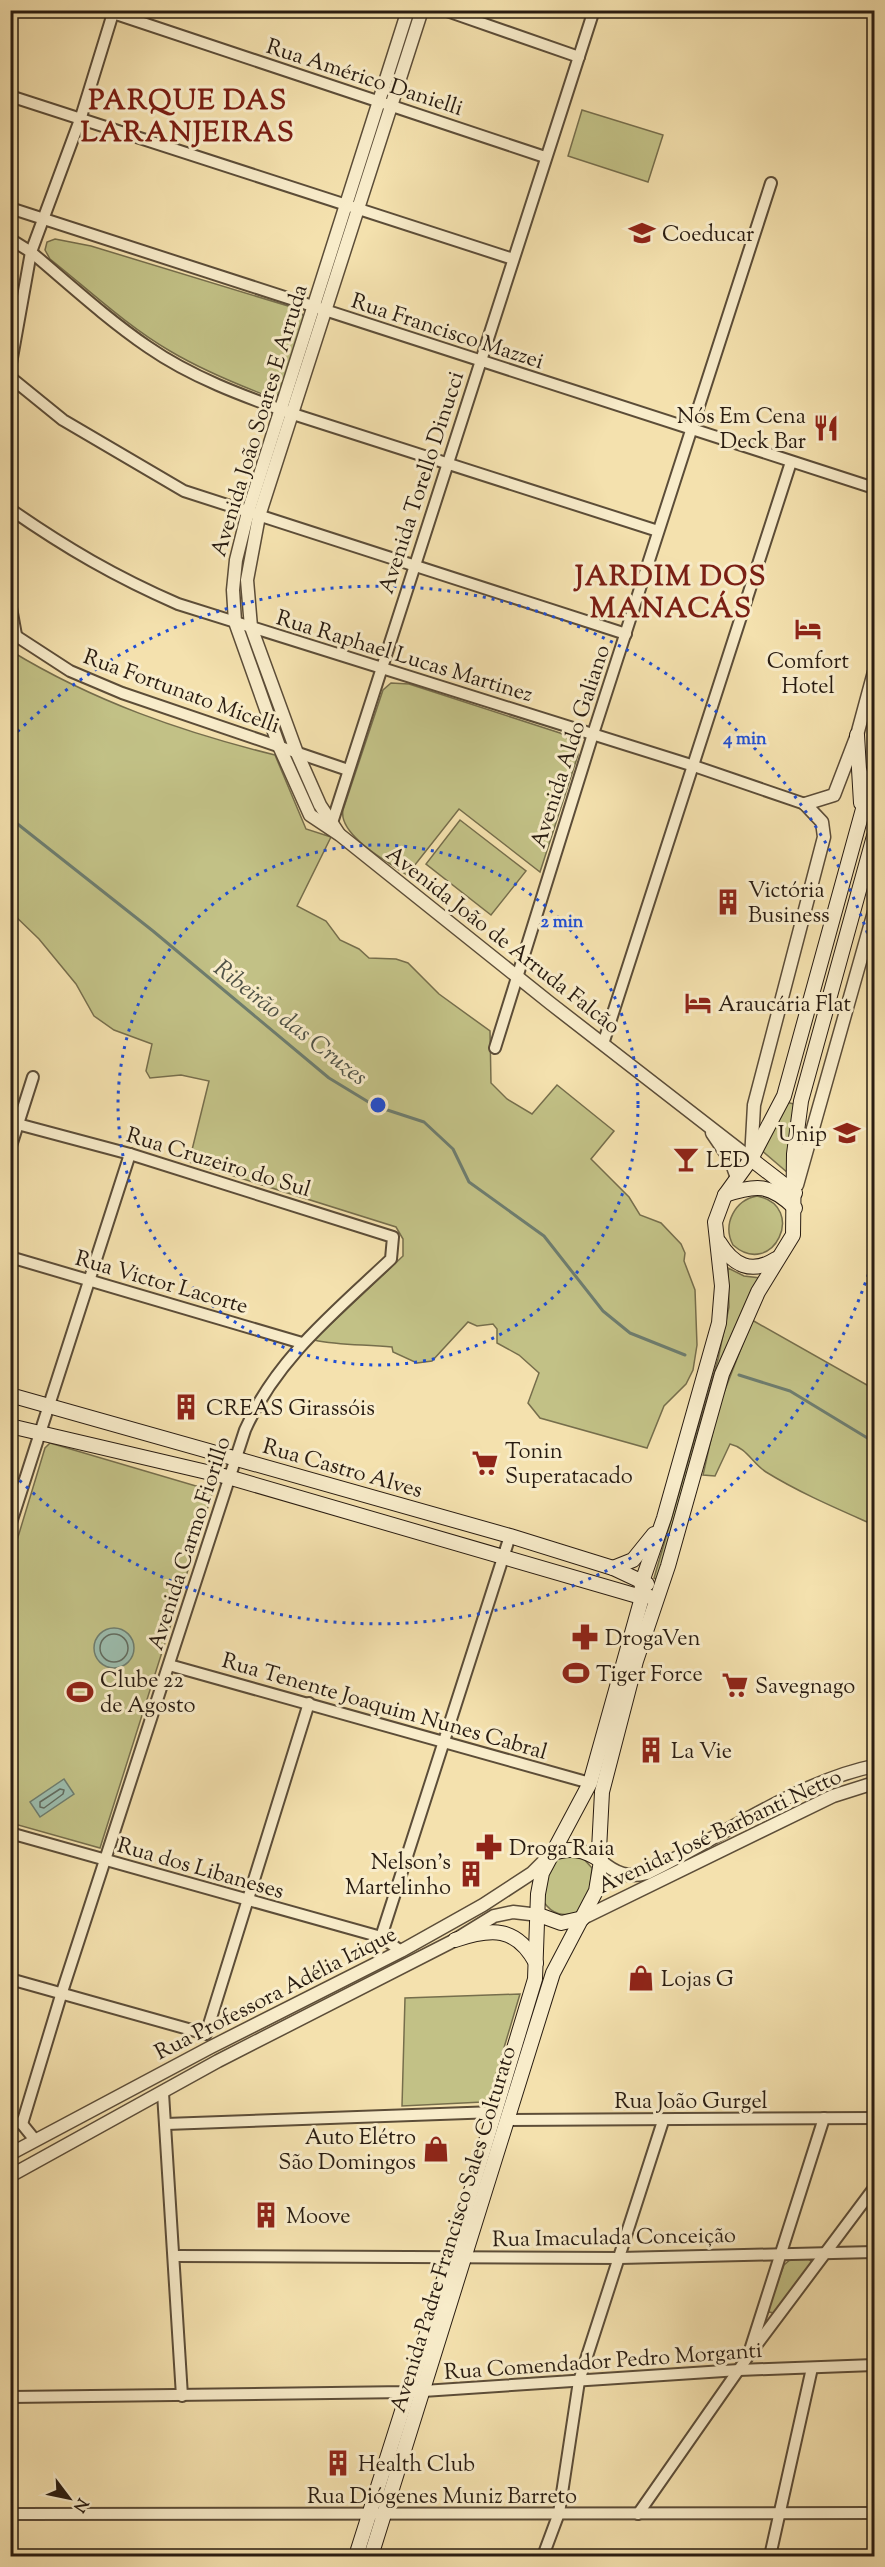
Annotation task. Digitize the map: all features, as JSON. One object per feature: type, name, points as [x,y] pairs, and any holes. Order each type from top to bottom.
[{"type":"main road","points":[[857,735],[862,814]]},
{"type":"main road","points":[[874,769],[784,1096],[751,1159],[725,1195],[715,1222],[722,1286],[719,1323],[663,1522],[642,1582],[641,1597],[590,1783],[550,1854],[542,1873],[538,1894],[539,1915],[561,1923],[583,1918],[596,1891],[601,1861],[599,1850],[602,1792],[636,1660],[668,1566],[722,1374],[749,1309],[776,1259],[793,1235],[794,1154],[801,1101],[874,836]]},
{"type":"main road","points":[[751,1159],[795,1193]]},
{"type":"main road","points":[[725,1195],[760,1187],[783,1197],[795,1208]]},
{"type":"main road","points":[[716,1235],[729,1257],[743,1265],[766,1266],[776,1259]]},
{"type":"main road","name":"Rua Castro Alves","points":[[10,1395],[557,1550],[614,1568],[659,1592]]},
{"type":"main road","name":"Rua Castro Alves","points":[[10,1426],[228,1477],[641,1597],[659,1592]]},
{"type":"main road","points":[[614,1568],[633,1560],[663,1522]]},
{"type":"main road","points":[[551,1570],[557,1550]]},
{"type":"main road","points":[[550,1854],[572,1849],[582,1851],[601,1861]]},
{"type":"main road","name":"Avenida Padre Francisco Sales Colturato","points":[[356,2556],[495,2112],[537,1964],[539,1915]]},
{"type":"main road","name":"Avenida Padre Francisco Sales Colturato","points":[[371,2556],[467,2258],[553,1974],[583,1918]]},
{"type":"main road","points":[[455,1940],[487,1931],[507,1934],[530,1952],[537,1964]]},
{"type":"street","name":"Avenida João Soares E Arruda","points":[[334,829],[310,815],[279,746],[235,622],[233,590],[236,560],[254,514],[352,207],[379,102],[408,10]]},
{"type":"street","name":"Avenida João Soares E Arruda","points":[[352,207],[392,105],[422,10]]},
{"type":"street","points":[[444,10],[579,57]]},
{"type":"street","name":"Avenida Torello Dinucci","points":[[334,829],[348,770],[594,10]]},
{"type":"street","name":"Rua Américo Danielli","points":[[111,12],[546,157]]},
{"type":"street","points":[[10,369],[14,330],[31,252],[81,117],[111,12]]},
{"type":"street","points":[[10,96],[81,117],[513,259]]},
{"type":"street","name":"Avenida Aldo Galiano","points":[[495,1048],[593,734],[771,183]]},
{"type":"street","name":"Rua Francisco Mazzei","points":[[10,208],[874,488]]},
{"type":"street","points":[[10,239],[31,252],[148,348],[200,376],[287,412],[658,531]]},
{"type":"street","points":[[10,377],[63,420],[184,491],[626,634]]},
{"type":"street","points":[[603,1044],[791,462]]},
{"type":"street","name":"Rua Raphael Lucas Martinez","points":[[10,509],[54,540],[118,578],[178,604],[694,766],[805,804]]},
{"type":"street","name":"Avenida João Soares E Arruda","points":[[254,514],[247,580],[251,627],[297,753],[320,805],[334,829]]},
{"type":"street","points":[[10,602],[13,634]]},
{"type":"street","name":"Rua Fortunato Micelli","points":[[13,634],[70,670],[122,693],[348,770]]},
{"type":"street","points":[[751,1159],[754,1105],[825,837],[822,822],[805,804],[834,795],[857,735],[874,672]]},
{"type":"street","name":"Avenida João de Arruda Falcão","points":[[334,829],[516,976],[751,1159]]},
{"type":"street","points":[[795,1193],[874,912]]},
{"type":"street","points":[[10,1149],[15,1123],[33,1077]]},
{"type":"street","name":"Avenida João de Arruda Falcão","points":[[700,1119],[731,1161],[737,1178]]},
{"type":"street","name":"Rua Cruzeiro do Sul","points":[[15,1123],[130,1154],[393,1237],[391,1259]]},
{"type":"street","points":[[10,1526],[130,1154]]},
{"type":"street","name":"Rua Victor Lacorte","points":[[10,1257],[302,1342]]},
{"type":"street","name":"Avenida Carmo Fiorillo","points":[[22,2124],[62,1992],[170,1665],[234,1458],[257,1402],[302,1342],[391,1259]]},
{"type":"street","points":[[413,1962],[381,1937],[510,1536]]},
{"type":"street","name":"Rua Tenente Joaquim Nunes Cabral","points":[[170,1665],[309,1703],[444,1744],[590,1783]]},
{"type":"street","points":[[218,2061],[206,2034],[309,1703]]},
{"type":"street","name":"Avenida José Barbanti Netto","points":[[601,1861],[624,1875],[634,1876],[647,1873],[822,1782],[874,1766]]},
{"type":"street","name":"Avenida José Barbanti Netto","points":[[583,1918],[833,1796],[874,1783]]},
{"type":"street","name":"Rua dos Libaneses","points":[[10,1833],[381,1937]]},
{"type":"street","name":"Rua Professora Adélia Izique","points":[[10,2154],[211,2048],[401,1952],[493,1899],[532,1873],[550,1854]]},
{"type":"street","name":"Rua Professora Adélia Izique","points":[[10,2176],[218,2061],[455,1940],[494,1916],[513,1912],[539,1915]]},
{"type":"street","points":[[10,1979],[206,2034]]},
{"type":"street","points":[[162,2093],[166,2124],[182,2396]]},
{"type":"street","points":[[166,2124],[495,2112]]},
{"type":"street","points":[[749,2355],[824,2118]]},
{"type":"street","name":"Rua João Gurgel","points":[[509,2120],[663,2121],[874,2118]]},
{"type":"street","points":[[10,2120],[22,2124],[35,2140],[41,2160]]},
{"type":"street","points":[[543,2556],[559,2513],[579,2381],[663,2121]]},
{"type":"street","points":[[638,2514],[749,2355],[827,2254],[874,2188]]},
{"type":"street","name":"Rua Imaculada Conceição","points":[[174,2256],[620,2258],[874,2252]]},
{"type":"street","name":"Rua Comendador Pedro Morganti","points":[[10,2397],[408,2392],[740,2370],[874,2365]]},
{"type":"street","points":[[770,2556],[813,2368]]},
{"type":"street","name":"Rua Diógenes Muniz Barreto","points":[[10,2514],[779,2515],[874,2513]]},
{"type":"shaded area","points":[[582,110],[663,135],[648,182],[568,156]]},
{"type":"shaded area","points":[[55,239],[91,246],[298,309],[305,318],[281,391],[276,397],[257,392],[194,364],[154,341],[123,319],[50,259],[45,250],[47,242]]},
{"type":"shaded area","points":[[11,651],[74,685],[139,713],[206,736],[275,755],[306,829],[331,837],[297,906],[326,921],[340,940],[359,949],[369,958],[396,959],[408,963],[439,994],[490,1031],[491,1083],[507,1099],[532,1114],[557,1085],[614,1131],[591,1159],[629,1197],[640,1215],[661,1223],[681,1244],[685,1253],[684,1261],[695,1290],[697,1345],[693,1370],[686,1384],[664,1406],[647,1448],[540,1418],[528,1403],[539,1373],[519,1355],[497,1343],[497,1329],[493,1324],[477,1326],[468,1322],[432,1361],[417,1363],[393,1352],[392,1347],[314,1340],[403,1256],[403,1239],[396,1227],[189,1162],[209,1081],[181,1075],[150,1078],[146,1071],[152,1044],[114,1030],[94,1016],[76,984],[39,939],[11,912]]},
{"type":"shaded area","points":[[391,683],[409,684],[560,733],[575,743],[578,755],[540,872],[459,809],[407,875],[366,847],[348,829],[343,810],[383,690]]},
{"type":"shaded area","points":[[460,820],[526,871],[491,915],[426,864]]},
{"type":"shaded area","points":[[786,1102],[794,1104],[788,1173],[761,1150]]},
{"type":"shaded area","points":[[757,1196],[772,1202],[780,1213],[782,1225],[779,1237],[772,1248],[761,1254],[748,1253],[733,1245],[729,1229],[733,1214],[742,1202]]},
{"type":"shaded area","points":[[728,1268],[744,1276],[760,1278],[658,1580],[654,1578],[718,1359],[729,1307]]},
{"type":"shaded area","points":[[752,1320],[874,1389],[874,1525],[779,1480],[761,1468],[741,1449],[730,1444],[715,1476],[703,1475],[718,1408]]},
{"type":"shaded area","name":"Clube 22 de Agosto","points":[[50,1443],[213,1491],[100,1848],[11,1823],[11,1560],[45,1448]]},
{"type":"shaded area","points":[[557,1856],[581,1856],[592,1868],[589,1896],[580,1913],[559,1914],[551,1910],[543,1901],[548,1873]]},
{"type":"shaded area","points":[[520,1994],[489,2098],[483,2102],[402,2106],[405,1998]]},
{"type":"shaded area","points":[[807,2258],[811,2261],[811,2265],[774,2313],[769,2312],[768,2309],[784,2265],[791,2259]]},
{"type":"water","points":[[114,1628],[122,1629],[128,1634],[133,1640],[133,1656],[128,1662],[122,1667],[114,1668],[106,1667],[100,1662],[95,1656],[94,1648],[95,1640],[100,1634],[106,1629]]},
{"type":"water","points":[[64,1779],[74,1794],[40,1817],[30,1802]]},
{"type":"waterway","name":"Ribeirão das Cruzes","points":[[10,818],[153,931],[329,1078],[375,1106],[424,1122],[453,1149],[469,1182],[544,1236],[603,1311],[630,1333],[685,1355]]},
{"type":"waterway","points":[[739,1375],[790,1391],[874,1442]]},
{"type":"place","name":"Coeducar","points":[[642,233]]},
{"type":"place","name":"Nós Em Cena Deck Bar","points":[[826,428]]},
{"type":"place","name":"Comfort Hotel","points":[[808,629]]},
{"type":"place","name":"Victória Business","points":[[728,902]]},
{"type":"place","name":"Araucária Flat","points":[[698,1003]]},
{"type":"place","name":"Unip","points":[[847,1133]]},
{"type":"place","name":"LED","points":[[686,1159]]},
{"type":"place","name":"CREAS Girassóis","points":[[186,1407]]},
{"type":"place","name":"Tonin Superatacado","points":[[485,1463]]},
{"type":"place","name":"DrogaVen","points":[[585,1637]]},
{"type":"place","name":"Tiger Force","points":[[576,1673]]},
{"type":"place","name":"Savegnago","points":[[735,1685]]},
{"type":"place","name":"Clube 22 de Agosto","points":[[80,1692]]},
{"type":"place","name":"La Vie","points":[[651,1750]]},
{"type":"place","name":"Droga Raia","points":[[489,1847]]},
{"type":"place","name":"Nelson's Martelinho","points":[[471,1874]]},
{"type":"place","name":"Lojas G","points":[[641,1978]]},
{"type":"place","name":"Auto Elétro São Domingos","points":[[436,2149]]},
{"type":"place","name":"Moove","points":[[266,2215]]},
{"type":"place","name":"Health Club","points":[[338,2463]]},
{"type":"district","name":"PARQUE DAS LARANJEIRAS","points":[[188,115]]},
{"type":"district","name":"JARDIM DOS MANACÁS","points":[[671,591]]}]
